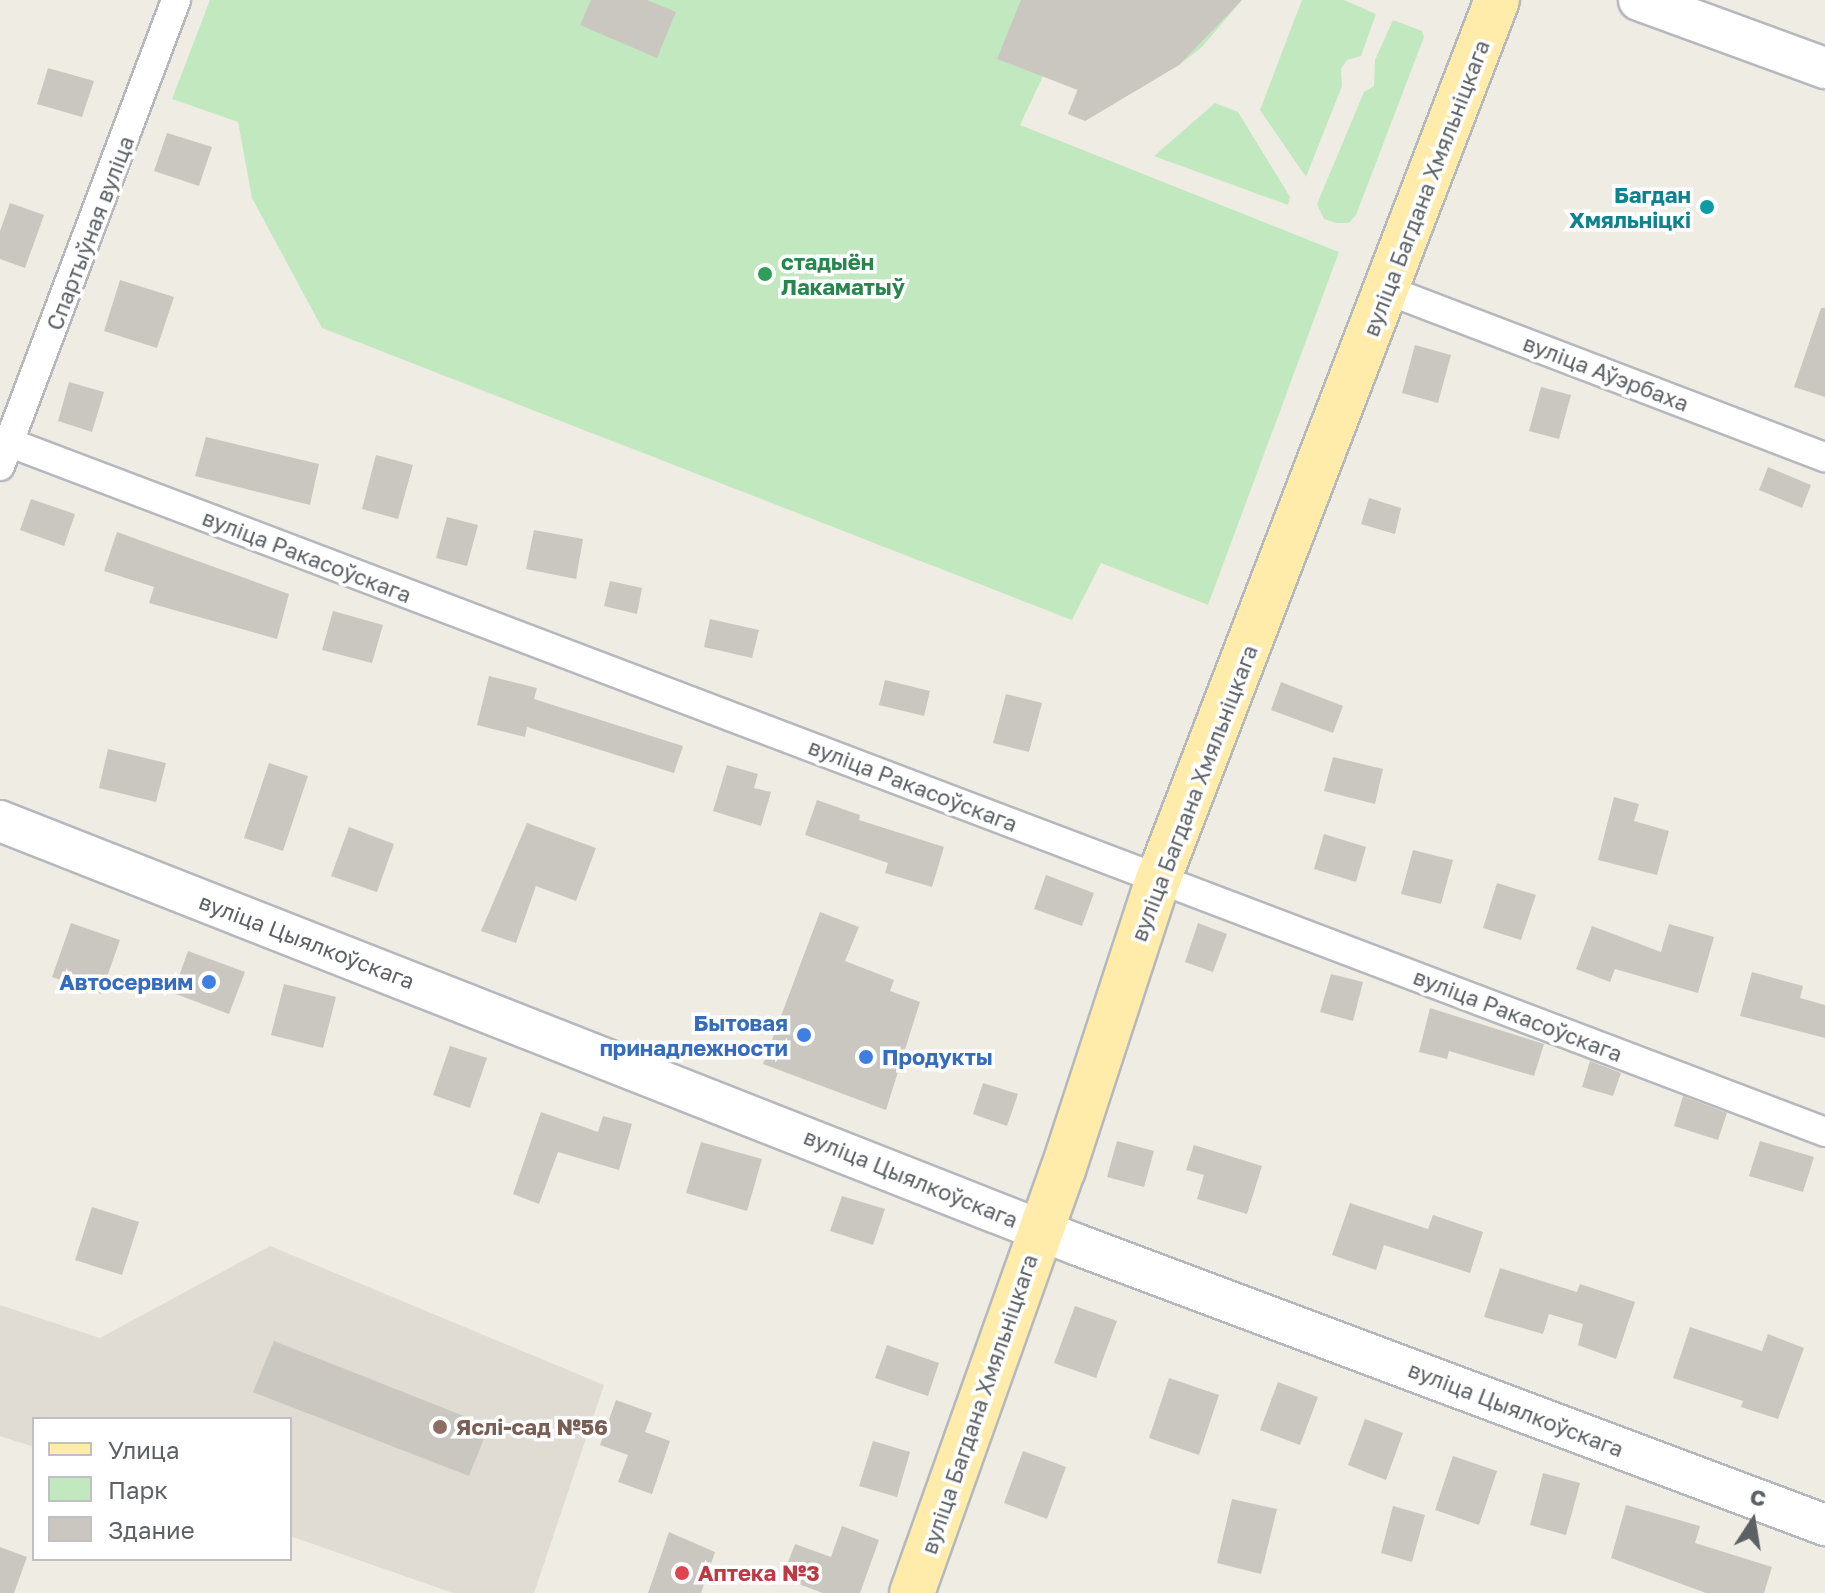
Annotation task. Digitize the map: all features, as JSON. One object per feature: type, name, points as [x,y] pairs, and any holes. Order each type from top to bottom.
[{"type":"main road","name":"вуліца Багдана Хмяльніцкага","points":[[912,1593],[1040,1230],[1158,880],[1497,0]]},
{"type":"street","name":"Спартыўная вуліца","points":[[3,449],[176,0]]},
{"type":"street","points":[[1639,0],[1825,68]]},
{"type":"street","name":"вуліца Аўэрбаха","points":[[1387,290],[1825,457]]},
{"type":"street","name":"вуліца Ракасоўскага","points":[[3,449],[1825,1132]]},
{"type":"street","name":"вуліца Цыялкоўскага","points":[[0,821],[1040,1230],[1825,1525]]},
{"type":"shaded area","name":"Яслі-сад №56","points":[[270,1246],[604,1385],[534,1593],[453,1593],[292,1537],[292,1417],[32,1417],[32,1446],[0,1436],[0,1305],[100,1338]]},
{"type":"green space","name":"стадыён Лакаматыў","points":[[210,0],[1242,0],[1202,47],[1179,65],[1085,121],[1068,114],[1077,90],[1044,74],[1020,125],[1339,252],[1208,605],[1101,563],[1072,620],[322,328],[252,198],[238,122],[172,99]]},
{"type":"green space","points":[[1302,0],[1344,0],[1376,14],[1361,56],[1347,60],[1341,69],[1342,86],[1306,177],[1260,110]]},
{"type":"green space","points":[[1393,20],[1422,31],[1424,37],[1356,215],[1349,223],[1336,223],[1324,219],[1317,204],[1364,92],[1374,86],[1375,60]]},
{"type":"green space","points":[[1215,103],[1238,112],[1290,197],[1288,205],[1154,156]]},
{"type":"building","points":[[591,0],[647,0],[676,12],[657,58],[580,25]]},
{"type":"building","points":[[1021,0],[1242,0],[1179,65],[1085,121],[1068,114],[1078,90],[997,59]]},
{"type":"building","points":[[48,68],[94,81],[82,117],[37,104]]},
{"type":"building","points":[[167,133],[212,147],[199,186],[154,171]]},
{"type":"building","points":[[10,203],[44,215],[25,268],[0,259],[0,231]]},
{"type":"building","points":[[120,280],[174,297],[157,348],[104,331]]},
{"type":"building","points":[[1821,308],[1825,308],[1825,397],[1794,387]]},
{"type":"building","points":[[1415,345],[1451,355],[1438,403],[1402,393]]},
{"type":"building","points":[[69,382],[104,392],[92,432],[58,421]]},
{"type":"building","points":[[1541,387],[1571,395],[1559,439],[1529,431]]},
{"type":"building","points":[[206,437],[319,464],[310,505],[195,476]]},
{"type":"building","points":[[376,455],[413,465],[398,519],[362,509]]},
{"type":"building","points":[[1768,467],[1811,485],[1802,508],[1759,490]]},
{"type":"building","points":[[1369,498],[1401,508],[1395,534],[1361,524]]},
{"type":"building","points":[[31,499],[75,514],[64,546],[20,530]]},
{"type":"building","points":[[447,517],[478,525],[467,566],[436,558]]},
{"type":"building","points":[[534,530],[583,539],[576,579],[526,569]]},
{"type":"building","points":[[117,532],[289,594],[277,639],[149,603],[154,587],[104,571]]},
{"type":"building","points":[[610,581],[642,588],[637,614],[604,606]]},
{"type":"building","points":[[333,611],[383,625],[372,663],[322,650]]},
{"type":"building","points":[[710,619],[759,630],[752,658],[704,647]]},
{"type":"building","points":[[489,676],[537,688],[534,699],[683,746],[674,773],[527,727],[525,737],[477,725]]},
{"type":"building","points":[[885,680],[930,691],[924,716],[879,705]]},
{"type":"building","points":[[1281,682],[1343,706],[1333,733],[1271,710]]},
{"type":"building","points":[[1006,694],[1042,703],[1029,752],[993,743]]},
{"type":"building","points":[[108,749],[166,763],[156,802],[99,788]]},
{"type":"building","points":[[1333,757],[1383,769],[1375,804],[1324,791]]},
{"type":"building","points":[[269,763],[308,776],[283,851],[244,838]]},
{"type":"building","points":[[727,765],[758,774],[754,788],[771,792],[761,826],[713,811]]},
{"type":"building","points":[[1614,797],[1639,804],[1634,821],[1669,831],[1657,875],[1598,860]]},
{"type":"building","points":[[817,800],[860,815],[859,820],[944,847],[932,887],[885,873],[888,863],[805,835]]},
{"type":"building","points":[[527,823],[596,848],[576,901],[536,886],[516,943],[481,931]]},
{"type":"building","points":[[349,827],[394,844],[377,892],[331,876]]},
{"type":"building","points":[[1324,834],[1366,847],[1356,882],[1314,869]]},
{"type":"building","points":[[1413,850],[1453,860],[1441,904],[1401,894]]},
{"type":"building","points":[[1046,875],[1094,893],[1082,926],[1034,909]]},
{"type":"building","points":[[1497,883],[1536,895],[1521,940],[1483,928]]},
{"type":"building","points":[[820,912],[859,927],[845,961],[894,980],[890,991],[920,1002],[886,1110],[763,1064]]},
{"type":"building","points":[[71,923],[120,940],[101,994],[52,977]]},
{"type":"building","points":[[1198,923],[1227,934],[1213,972],[1185,962]]},
{"type":"building","points":[[1669,924],[1714,937],[1698,993],[1615,969],[1610,982],[1576,969],[1592,926],[1661,952]]},
{"type":"building","name":"Автосервим","points":[[188,951],[245,972],[229,1014],[173,993]]},
{"type":"building","points":[[1752,972],[1803,986],[1800,998],[1825,1005],[1825,1038],[1740,1016]]},
{"type":"building","points":[[1331,974],[1363,982],[1353,1021],[1320,1012]]},
{"type":"building","points":[[284,984],[336,997],[323,1048],[271,1035]]},
{"type":"building","points":[[1430,1008],[1544,1044],[1534,1076],[1449,1051],[1447,1059],[1419,1052]]},
{"type":"building","points":[[450,1046],[487,1058],[470,1108],[433,1095]]},
{"type":"building","points":[[1590,1061],[1621,1073],[1613,1096],[1582,1087]]},
{"type":"building","points":[[983,1083],[1018,1094],[1007,1126],[973,1114]]},
{"type":"building","points":[[1683,1096],[1727,1113],[1718,1140],[1674,1126]]},
{"type":"building","points":[[541,1112],[598,1132],[603,1116],[632,1124],[619,1170],[558,1152],[539,1204],[513,1194]]},
{"type":"building","points":[[1117,1141],[1154,1151],[1144,1187],[1107,1177]]},
{"type":"building","points":[[1760,1141],[1814,1157],[1803,1192],[1749,1176]]},
{"type":"building","points":[[701,1142],[762,1159],[747,1211],[686,1193]]},
{"type":"building","points":[[1194,1145],[1262,1166],[1247,1214],[1197,1199],[1204,1175],[1186,1170]]},
{"type":"building","points":[[842,1196],[885,1209],[873,1245],[830,1231]]},
{"type":"building","points":[[1350,1203],[1428,1229],[1433,1215],[1483,1232],[1470,1273],[1384,1245],[1376,1270],[1332,1255]]},
{"type":"building","points":[[92,1207],[139,1222],[122,1275],[75,1260]]},
{"type":"building","points":[[1500,1268],[1577,1292],[1580,1284],[1635,1302],[1616,1359],[1578,1345],[1583,1324],[1549,1314],[1543,1334],[1484,1317]]},
{"type":"building","points":[[1075,1306],[1117,1321],[1096,1378],[1054,1363]]},
{"type":"building","points":[[1690,1327],[1762,1351],[1768,1334],[1804,1348],[1778,1419],[1741,1407],[1743,1401],[1673,1378]]},
{"type":"building","points":[[274,1341],[489,1426],[469,1476],[253,1392]]},
{"type":"building","points":[[887,1345],[939,1363],[928,1396],[875,1378]]},
{"type":"building","points":[[1169,1378],[1219,1395],[1199,1455],[1149,1438]]},
{"type":"building","points":[[1278,1382],[1318,1397],[1300,1445],[1260,1430]]},
{"type":"building","points":[[616,1400],[652,1413],[645,1432],[670,1441],[652,1494],[618,1482],[628,1455],[600,1445]]},
{"type":"building","points":[[1365,1419],[1403,1433],[1386,1480],[1348,1465]]},
{"type":"building","points":[[873,1441],[910,1452],[897,1497],[859,1486]]},
{"type":"building","points":[[1023,1451],[1066,1467],[1047,1519],[1004,1503]]},
{"type":"building","points":[[1453,1456],[1497,1471],[1479,1525],[1435,1510]]},
{"type":"building","points":[[1543,1473],[1580,1483],[1566,1535],[1530,1525]]},
{"type":"building","points":[[1232,1499],[1277,1509],[1261,1574],[1217,1563]]},
{"type":"building","points":[[1626,1505],[1700,1526],[1695,1543],[1772,1567],[1764,1593],[1706,1593],[1611,1558]]},
{"type":"building","points":[[1393,1506],[1425,1515],[1412,1562],[1381,1553]]},
{"type":"building","points":[[842,1526],[879,1540],[860,1593],[823,1593],[782,1578],[795,1544],[831,1557]]},
{"type":"building","name":"Аптека №3","points":[[669,1532],[715,1552],[701,1593],[648,1593]]},
{"type":"building","points":[[0,1547],[27,1557],[14,1593],[0,1593]]},
{"type":"place","name":"Багдан Хмяльніцкі","points":[[1707,207]]},
{"type":"place","name":"стадыён Лакаматыў","points":[[765,274]]},
{"type":"place","name":"Автосервим","points":[[209,982]]},
{"type":"place","name":"Бытовая принадлежности","points":[[804,1035]]},
{"type":"place","name":"Продукты","points":[[866,1057]]},
{"type":"place","name":"Яслі-сад №56","points":[[440,1427]]},
{"type":"place","name":"Аптека №3","points":[[682,1573]]}]
